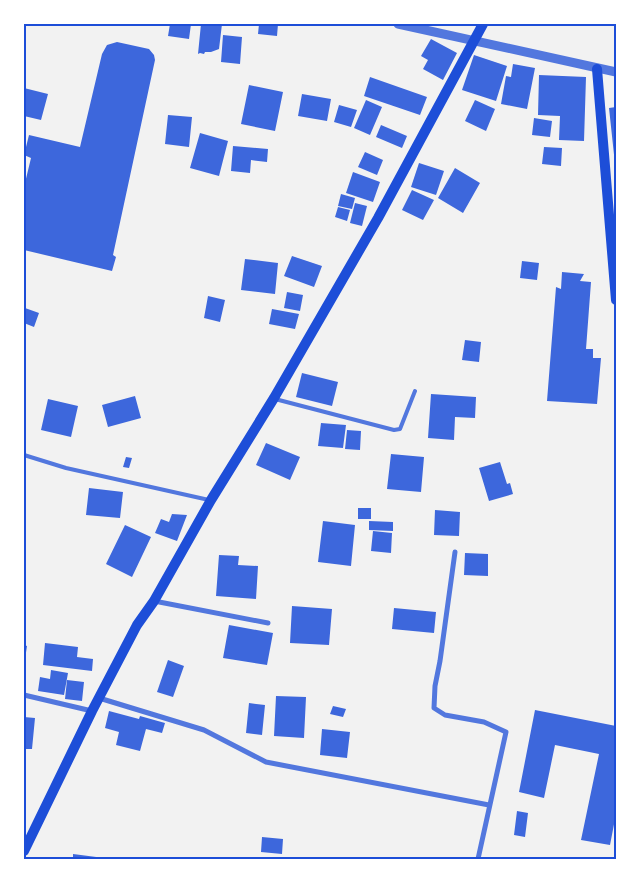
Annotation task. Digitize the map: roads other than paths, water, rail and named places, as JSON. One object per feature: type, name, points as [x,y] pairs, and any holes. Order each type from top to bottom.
[{"type":"main road","points":[[24,851],[92,711],[137,625],[154,601],[378,218],[484,24]]},
{"type":"main road","points":[[597,69],[616,300]]},
{"type":"street","points":[[398,24],[616,72]]},
{"type":"street","points":[[455,552],[435,686],[434,708],[444,715],[484,722],[506,732],[501,762],[489,805],[478,859]]},
{"type":"street","points":[[154,601],[268,623]]},
{"type":"street","points":[[24,695],[92,711]]},
{"type":"street","points":[[99,698],[204,730],[266,762],[489,805]]},
{"type":"lane","points":[[274,398],[394,430],[400,429],[415,391]]},
{"type":"lane","points":[[24,455],[66,468],[212,500]]}]
